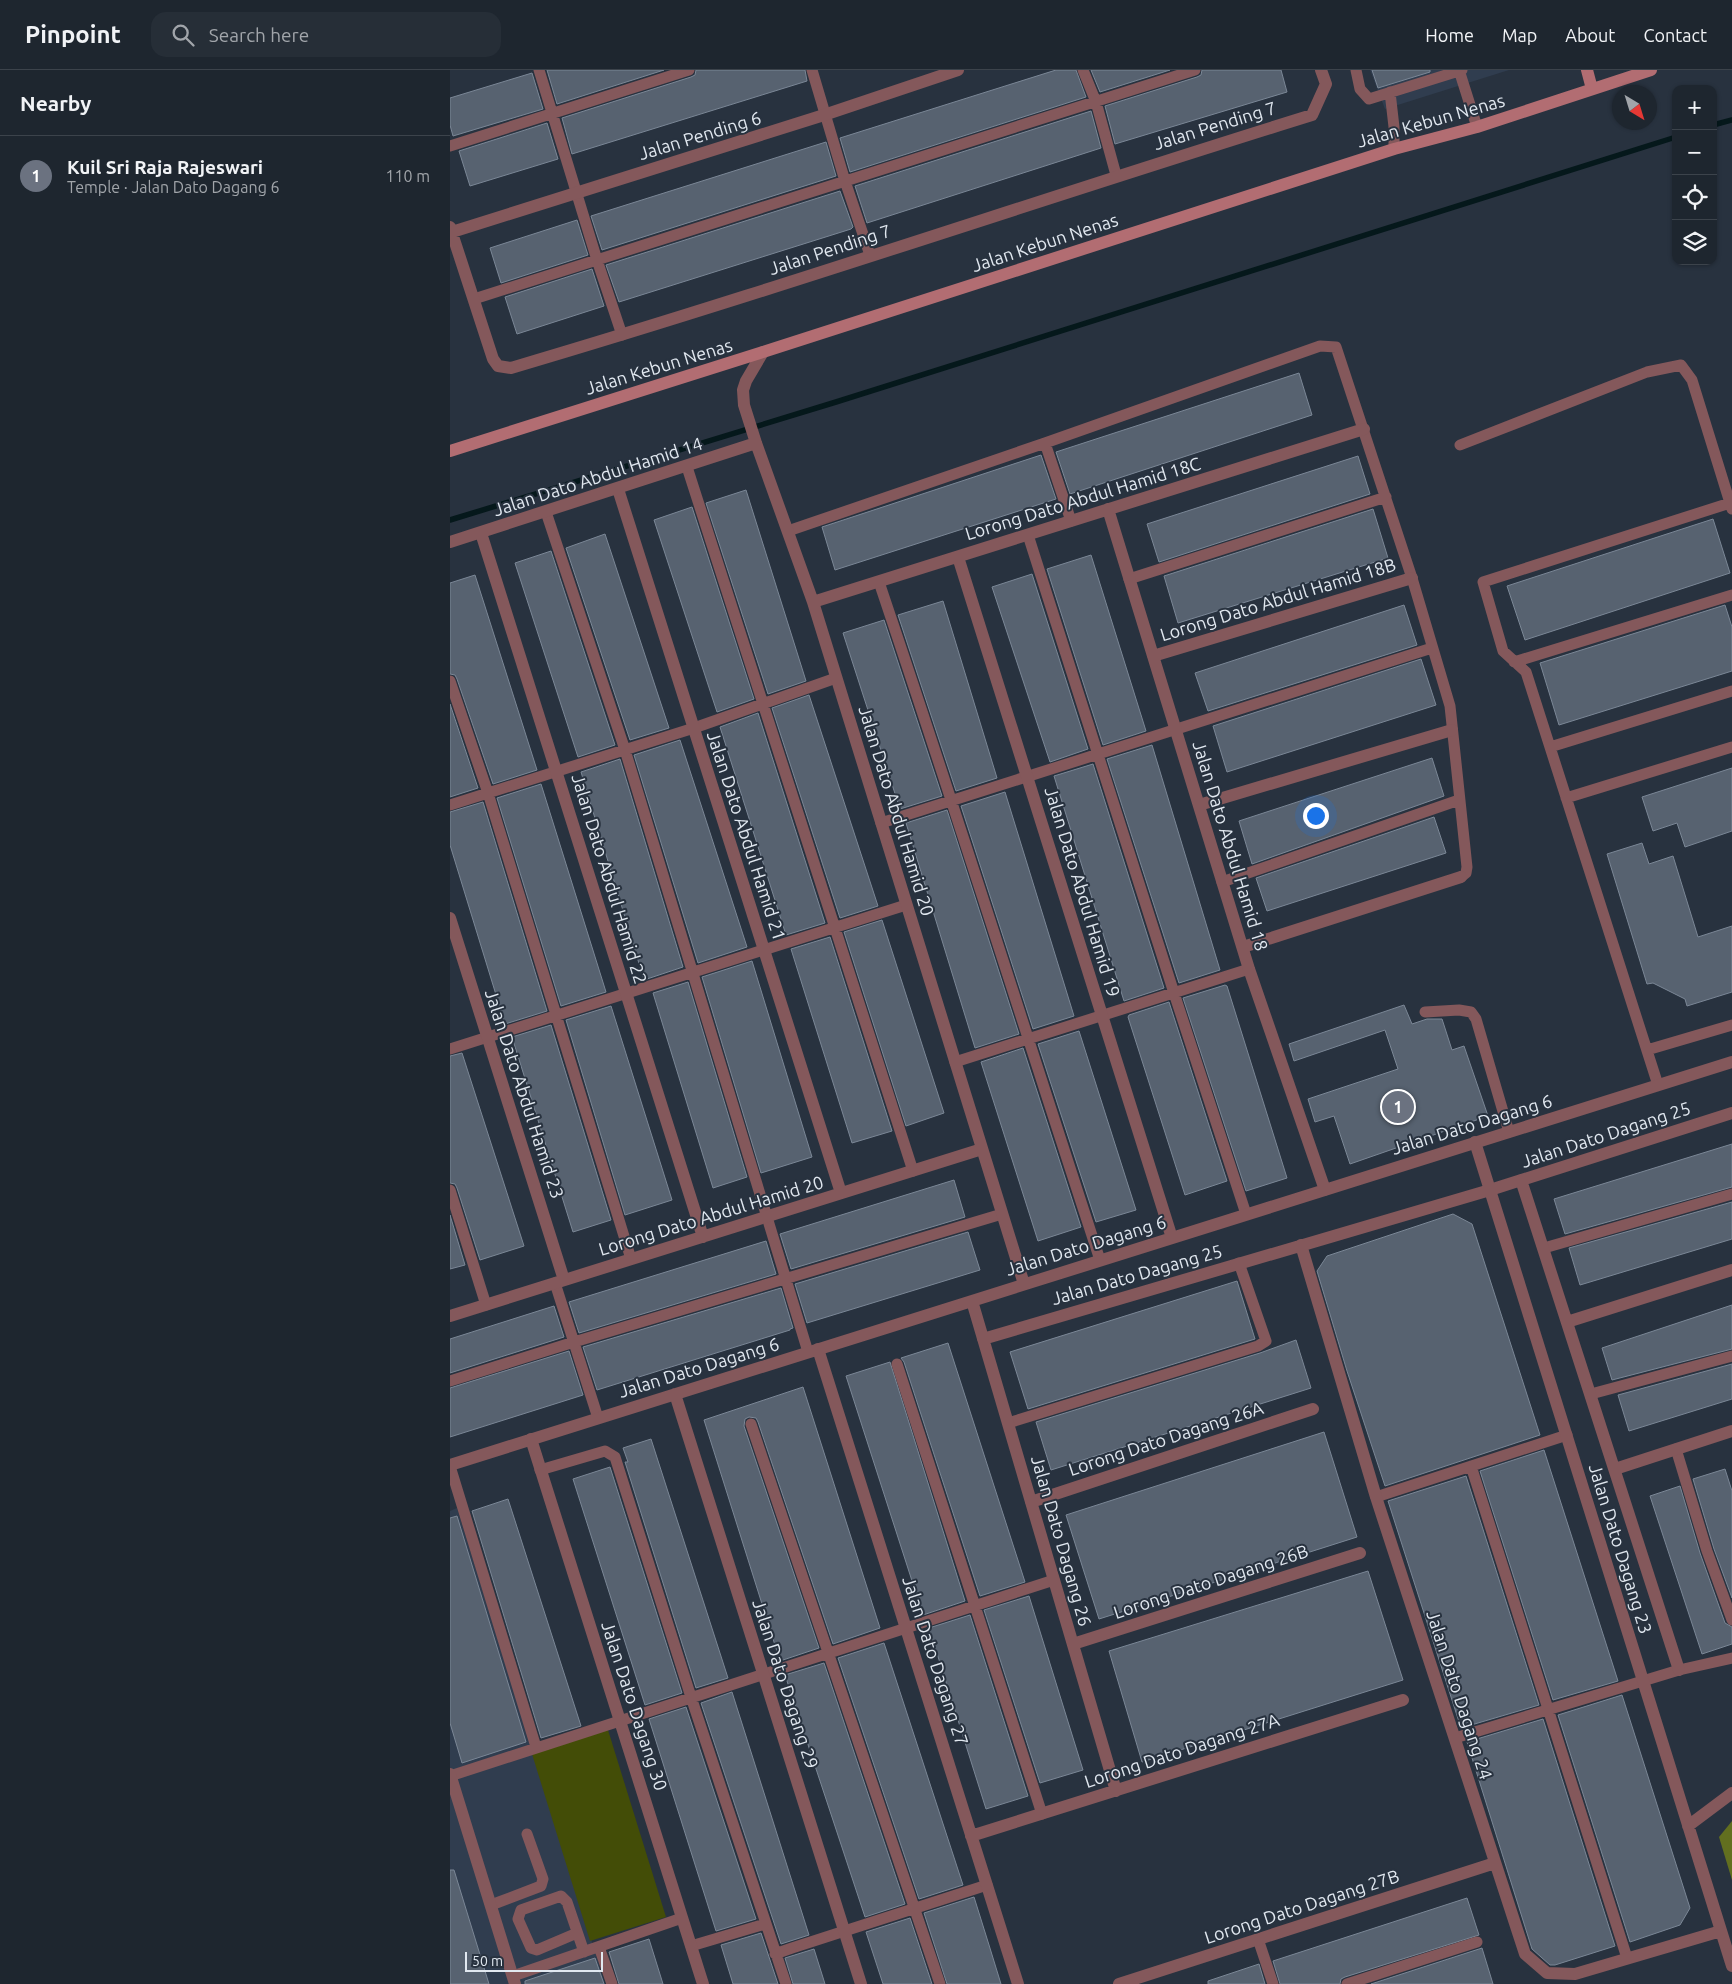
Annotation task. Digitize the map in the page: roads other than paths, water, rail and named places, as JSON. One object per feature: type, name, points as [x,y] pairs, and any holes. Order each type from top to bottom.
[{"type":"street","name":"Jalan Pending 6","points":[[451,229],[824,115],[958,70]]},
{"type":"street","name":"Jalan Pending 7","points":[[451,229],[493,358],[498,366],[511,368],[622,335],[1116,175],[1312,115],[1326,84],[1322,70]]},
{"type":"street","points":[[1588,70],[1592,89]]},
{"type":"street","name":"Jalan Kebun Nenas","points":[[450,451],[1394,149],[1477,127],[1592,89],[1630,73],[1651,70]]},
{"type":"street","name":"Jalan Dato Abdul Hamid 20","points":[[763,352],[746,381],[743,390],[744,405],[813,602],[1024,1284]]},
{"type":"street","name":"Lorong Dato Abdul Hamid 18C","points":[[813,602],[1364,429]]},
{"type":"street","name":"Jalan Dato Abdul Hamid 14","points":[[450,542],[687,467],[756,443]]},
{"type":"street","name":"Jalan Dato Abdul Hamid 21","points":[[618,489],[841,1194]]},
{"type":"street","name":"Jalan Dato Abdul Hamid 18","points":[[1108,509],[1249,969],[1325,1190]]},
{"type":"street","name":"Jalan Dato Abdul Hamid 22","points":[[481,533],[703,1237]]},
{"type":"street","name":"Jalan Dato Abdul Hamid 19","points":[[958,556],[1172,1238]]},
{"type":"street","name":"Lorong Dato Abdul Hamid 18B","points":[[1153,656],[1412,578]]},
{"type":"street","points":[[1199,805],[1452,730]]},
{"type":"street","points":[[1243,947],[1461,877]]},
{"type":"street","name":"Jalan Dato Abdul Hamid 23","points":[[450,918],[560,1281]]},
{"type":"street","name":"Jalan Dato Dagang 6","points":[[450,1465],[1732,1062]]},
{"type":"street","name":"Jalan Dato Dagang 25","points":[[983,1339],[1490,1190],[1732,1113]]},
{"type":"street","name":"Jalan Dato Dagang 23","points":[[1475,1142],[1732,1966]]},
{"type":"street","name":"Lorong Dato Abdul Hamid 20","points":[[450,1316],[982,1149]]},
{"type":"street","name":"Jalan Dato Dagang 23","points":[[1522,1180],[1678,1670]]},
{"type":"street","name":"Jalan Dato Dagang 24","points":[[1301,1245],[1376,1497],[1525,1954],[1547,1973],[1574,1974],[1721,1931]]},
{"type":"street","points":[[1567,1322],[1732,1270]]},
{"type":"street","name":"Jalan Dato Dagang 26","points":[[972,1301],[1116,1790]]},
{"type":"street","name":"Jalan Dato Dagang 27","points":[[813,1350],[906,1628],[1018,1984]]},
{"type":"street","name":"Jalan Dato Dagang 29","points":[[675,1394],[861,1984]]},
{"type":"street","name":"Lorong Dato Dagang 26A","points":[[1031,1502],[1313,1409]]},
{"type":"street","points":[[1615,1469],[1732,1432]]},
{"type":"street","name":"Jalan Dato Dagang 30","points":[[531,1439],[703,1984]]},
{"type":"street","name":"Lorong Dato Dagang 26B","points":[[1073,1644],[1360,1553]]},
{"type":"street","name":"Lorong Dato Dagang 27A","points":[[972,1836],[1404,1700]]},
{"type":"street","points":[[450,1775],[514,1980]]},
{"type":"street","points":[[1688,1826],[1732,1792]]},
{"type":"street","name":"Lorong Dato Dagang 27B","points":[[1119,1984],[1495,1863]]},
{"type":"lane","points":[[539,70],[551,114],[622,335]]},
{"type":"lane","points":[[450,146],[689,70]]},
{"type":"lane","points":[[812,70],[824,115],[870,255]]},
{"type":"lane","points":[[1083,70],[1096,102],[1116,175]]},
{"type":"lane","points":[[474,299],[1195,70]]},
{"type":"lane","points":[[1356,70],[1360,89],[1368,99],[1460,70],[1477,127]]},
{"type":"lane","points":[[1390,92],[1394,127],[1394,149]]},
{"type":"lane","points":[[788,531],[1045,444],[1320,346],[1336,347],[1412,578],[1450,706],[1467,867],[1466,873],[1461,877]]},
{"type":"lane","points":[[1460,445],[1647,372],[1681,365],[1692,380],[1731,506],[1483,582],[1503,651],[1526,672],[1658,1085]]},
{"type":"lane","points":[[1045,444],[1071,521]]},
{"type":"lane","points":[[687,467],[913,1171]]},
{"type":"lane","points":[[1130,579],[1386,497]]},
{"type":"lane","points":[[546,512],[625,750],[786,1278],[813,1350]]},
{"type":"lane","points":[[1028,534],[1246,1214]]},
{"type":"lane","points":[[879,582],[953,800],[1028,1040],[1100,1260]]},
{"type":"lane","points":[[1514,662],[1732,595]]},
{"type":"lane","points":[[881,823],[1432,648]]},
{"type":"lane","points":[[450,805],[694,728],[836,678]]},
{"type":"lane","points":[[450,681],[488,793],[631,1259]]},
{"type":"lane","points":[[1550,747],[1732,691]]},
{"type":"lane","points":[[1566,798],[1732,747]]},
{"type":"lane","points":[[1222,882],[1459,800]]},
{"type":"lane","points":[[450,1049],[906,905]]},
{"type":"lane","points":[[955,1062],[1249,969]]},
{"type":"lane","points":[[1425,1012],[1459,1010],[1471,1012],[1476,1019],[1509,1132]]},
{"type":"lane","points":[[1647,1050],[1732,1025]]},
{"type":"lane","points":[[450,1190],[486,1305]]},
{"type":"lane","points":[[1544,1248],[1732,1194]]},
{"type":"lane","points":[[450,1381],[1002,1214]]},
{"type":"lane","points":[[1008,1423],[1258,1346],[1266,1341],[1239,1263]]},
{"type":"lane","points":[[560,1281],[574,1342],[598,1418]]},
{"type":"lane","points":[[1591,1394],[1732,1356]]},
{"type":"lane","points":[[897,1364],[1042,1814]]},
{"type":"lane","points":[[751,1424],[940,1984]]},
{"type":"lane","points":[[1376,1497],[1567,1435]]},
{"type":"lane","points":[[1676,1449],[1707,1551],[1732,1620]]},
{"type":"lane","points":[[540,1470],[605,1452],[616,1457],[691,1697],[786,1984]]},
{"type":"lane","points":[[450,1465],[536,1747]]},
{"type":"lane","points":[[1472,1466],[1627,1958]]},
{"type":"lane","points":[[450,1775],[1054,1580]]},
{"type":"lane","points":[[1455,1738],[1678,1670],[1732,1658]]},
{"type":"lane","points":[[490,1905],[541,1886],[543,1879],[527,1834]]},
{"type":"lane","points":[[776,1954],[987,1886]]},
{"type":"lane","points":[[577,1933],[537,1950],[531,1948],[518,1919],[521,1910],[561,1896],[567,1902],[584,1952]]},
{"type":"lane","points":[[514,1980],[584,1952],[682,1918]]},
{"type":"lane","points":[[691,1946],[765,1924]]},
{"type":"lane","points":[[1258,1939],[1273,1984]]},
{"type":"lane","points":[[1347,1984],[1477,1942]]},
{"type":"lane","points":[[599,1947],[612,1984]]},
{"type":"waterway","points":[[1717,124],[1732,120]]},
{"type":"waterway","points":[[450,520],[836,402],[1672,138]]},
{"type":"place","name":"Kuil Sri Raja Rajeswari","points":[[1398,1107]]}]
